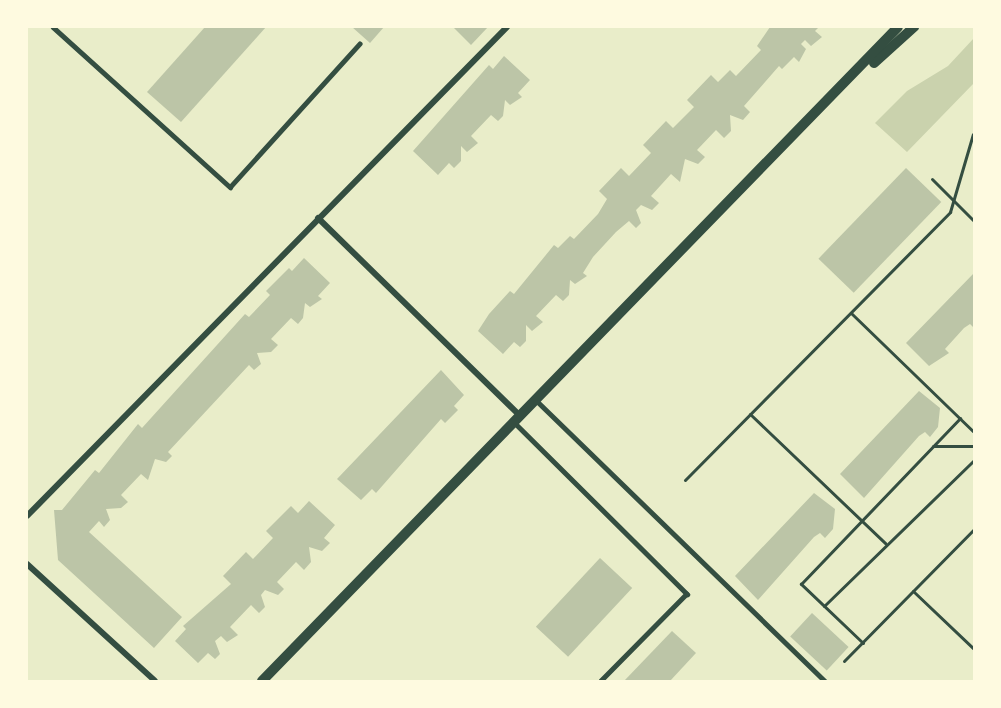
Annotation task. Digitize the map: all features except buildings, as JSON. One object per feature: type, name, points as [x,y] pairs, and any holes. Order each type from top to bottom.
[{"type":"street","points":[[27,516],[507,27]]},
{"type":"street","points":[[262,681],[833,99],[898,27]]},
{"type":"street","points":[[833,99],[914,27]]},
{"type":"street","points":[[318,218],[518,420]]},
{"type":"street","points":[[27,564],[155,681]]},
{"type":"lane","points":[[53,27],[230,187],[359,44]]},
{"type":"lane","points":[[537,400],[825,681]]},
{"type":"lane","points":[[518,420],[687,594],[601,681]]},
{"type":"path","points":[[685,480],[950,212],[973,135],[974,115]]},
{"type":"path","points":[[932,179],[974,221]]},
{"type":"path","points":[[850,313],[974,432]]},
{"type":"path","points":[[750,414],[885,543]]},
{"type":"path","points":[[862,643],[801,584],[960,418]]},
{"type":"path","points":[[933,446],[974,446]]},
{"type":"path","points":[[824,606],[885,543],[974,460]]},
{"type":"path","points":[[844,662],[974,529]]},
{"type":"path","points":[[913,591],[974,649]]},
{"type":"green space","points":[[974,38],[974,83],[907,152],[875,123],[907,91],[948,66]]}]
